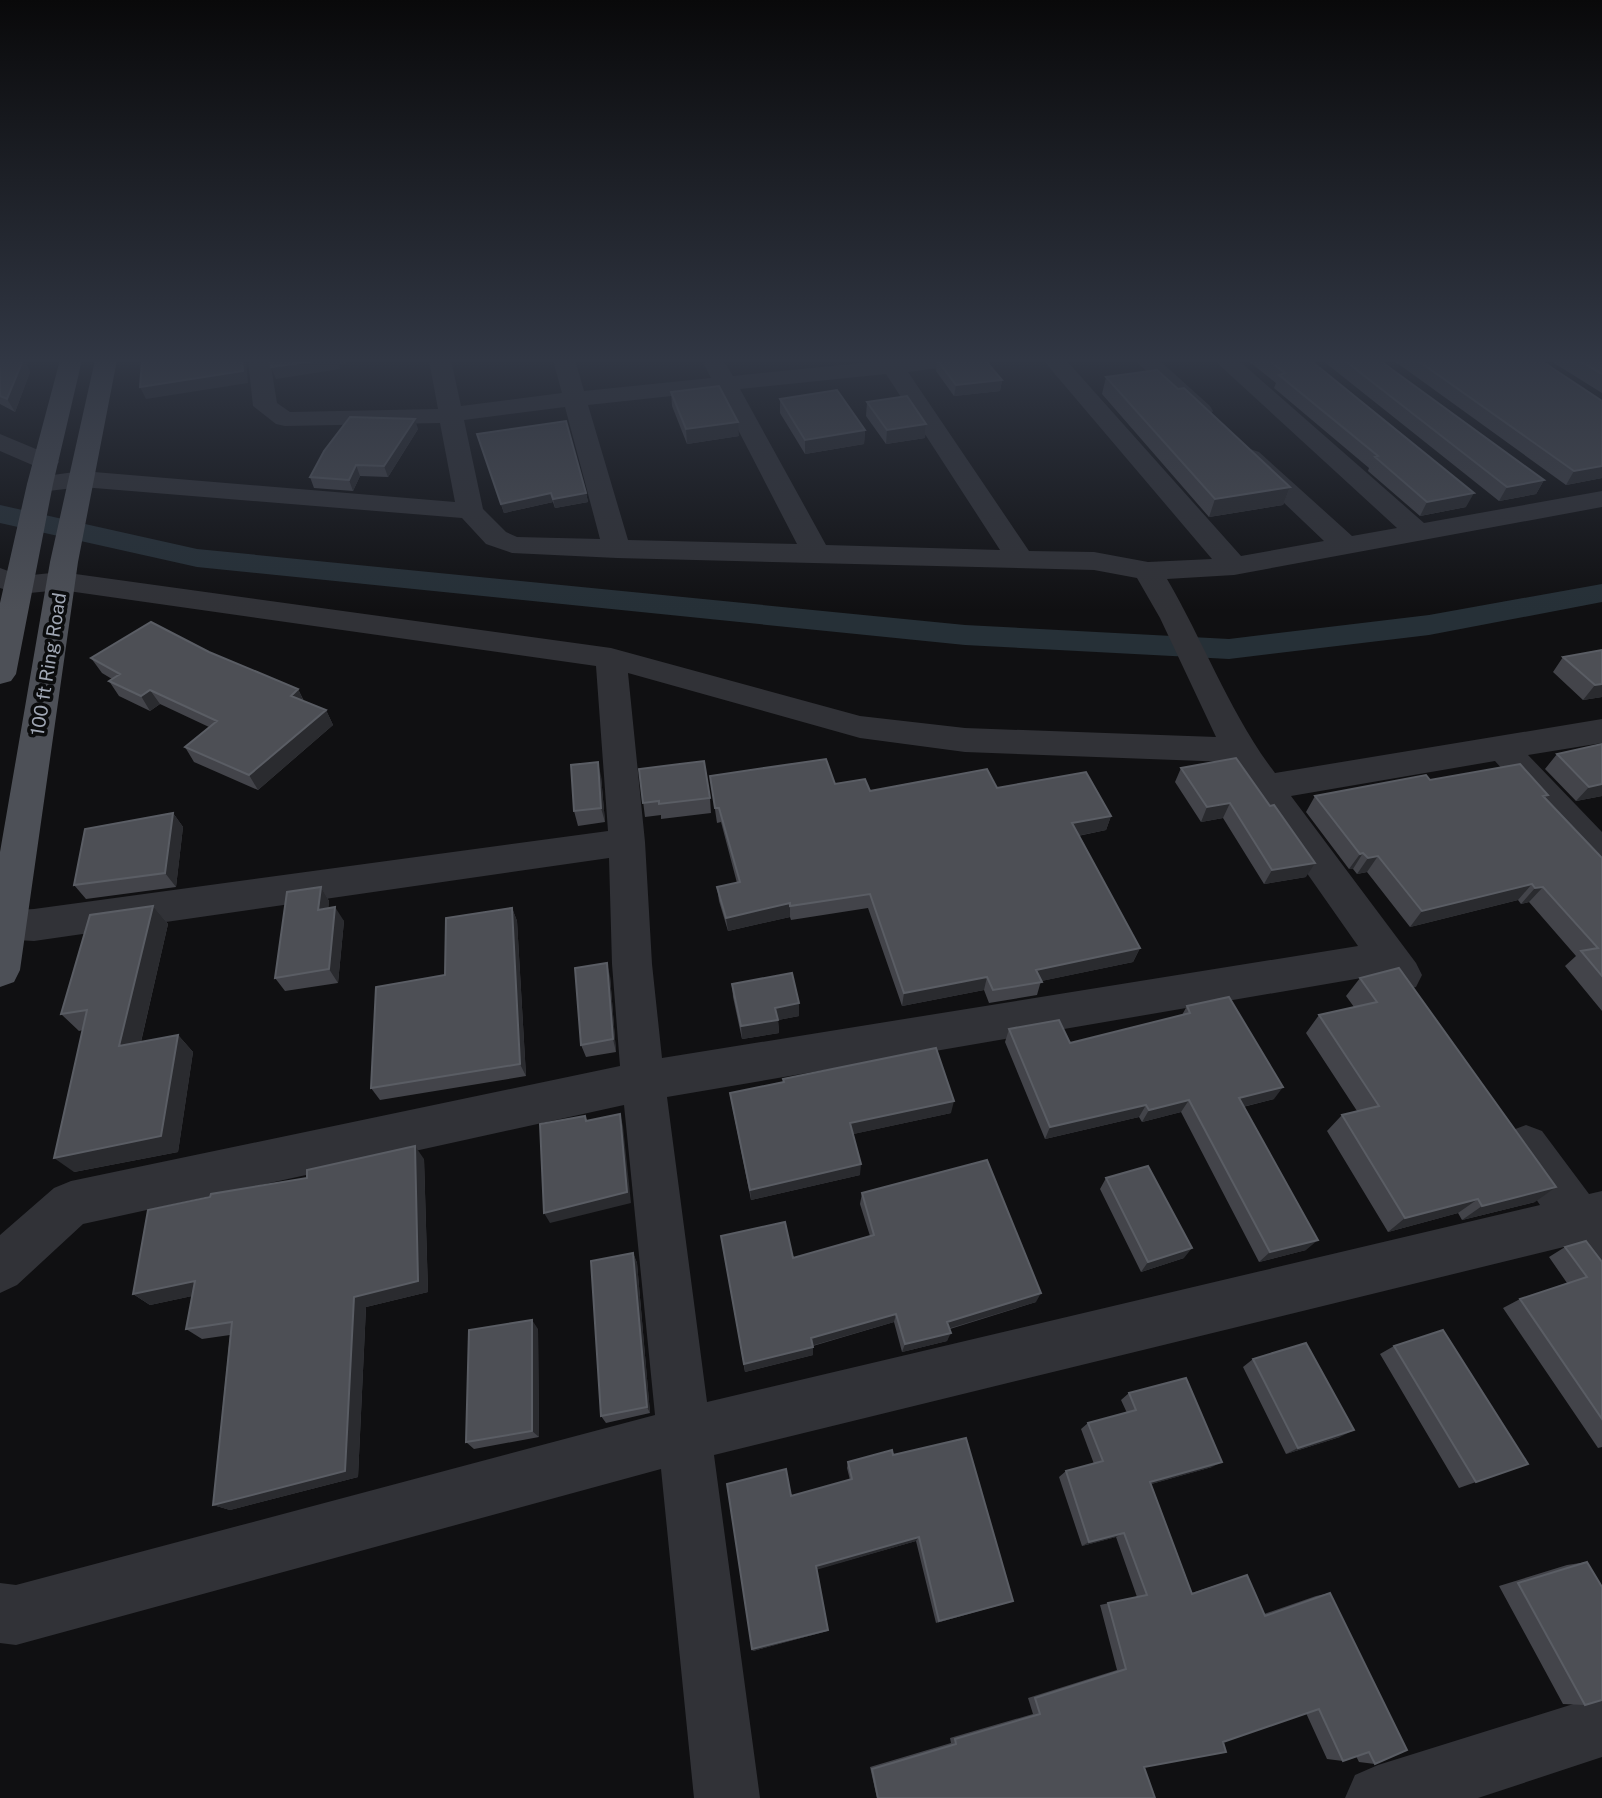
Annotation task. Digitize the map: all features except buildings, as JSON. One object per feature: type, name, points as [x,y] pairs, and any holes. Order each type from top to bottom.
[{"type":"main road","points":[[0,671],[34,574],[43,473],[50,444]]},
{"type":"main road","name":"100 ft Ring Road","points":[[0,970],[6,925],[34,574],[81,486],[89,444]]},
{"type":"street","points":[[3,444],[43,473],[81,486],[470,511]]},
{"type":"street","points":[[457,444],[470,511],[496,538],[513,545],[617,550],[1094,561],[1148,571],[1234,566],[1420,534],[1491,510],[1561,497],[1602,499]]},
{"type":"street","points":[[587,444],[617,550]]},
{"type":"street","points":[[757,444],[816,553]]},
{"type":"street","points":[[944,444],[1021,560]]},
{"type":"street","points":[[1127,444],[1234,566]]},
{"type":"street","points":[[1237,444],[1347,547]]},
{"type":"street","points":[[1319,444],[1420,534]]},
{"type":"street","points":[[1148,571],[1175,618],[1239,750],[1421,1001]]},
{"type":"street","points":[[34,574],[611,658],[860,727],[965,740],[1239,750]]},
{"type":"street","points":[[611,658],[627,842],[632,964],[643,1081],[727,1798]]},
{"type":"street","points":[[1268,787],[1602,731]]},
{"type":"street","points":[[1502,748],[1602,856]]},
{"type":"street","points":[[6,925],[34,925],[627,842]]},
{"type":"street","points":[[0,1268],[72,1205],[643,1081],[1390,957]]},
{"type":"street","points":[[0,1614],[16,1615],[684,1435],[1594,1228],[1508,1121]]},
{"type":"street","points":[[1378,1798],[1602,1726]]},
{"type":"waterway","points":[[0,514],[197,558],[965,635],[1229,649],[1429,625],[1602,593]]}]
